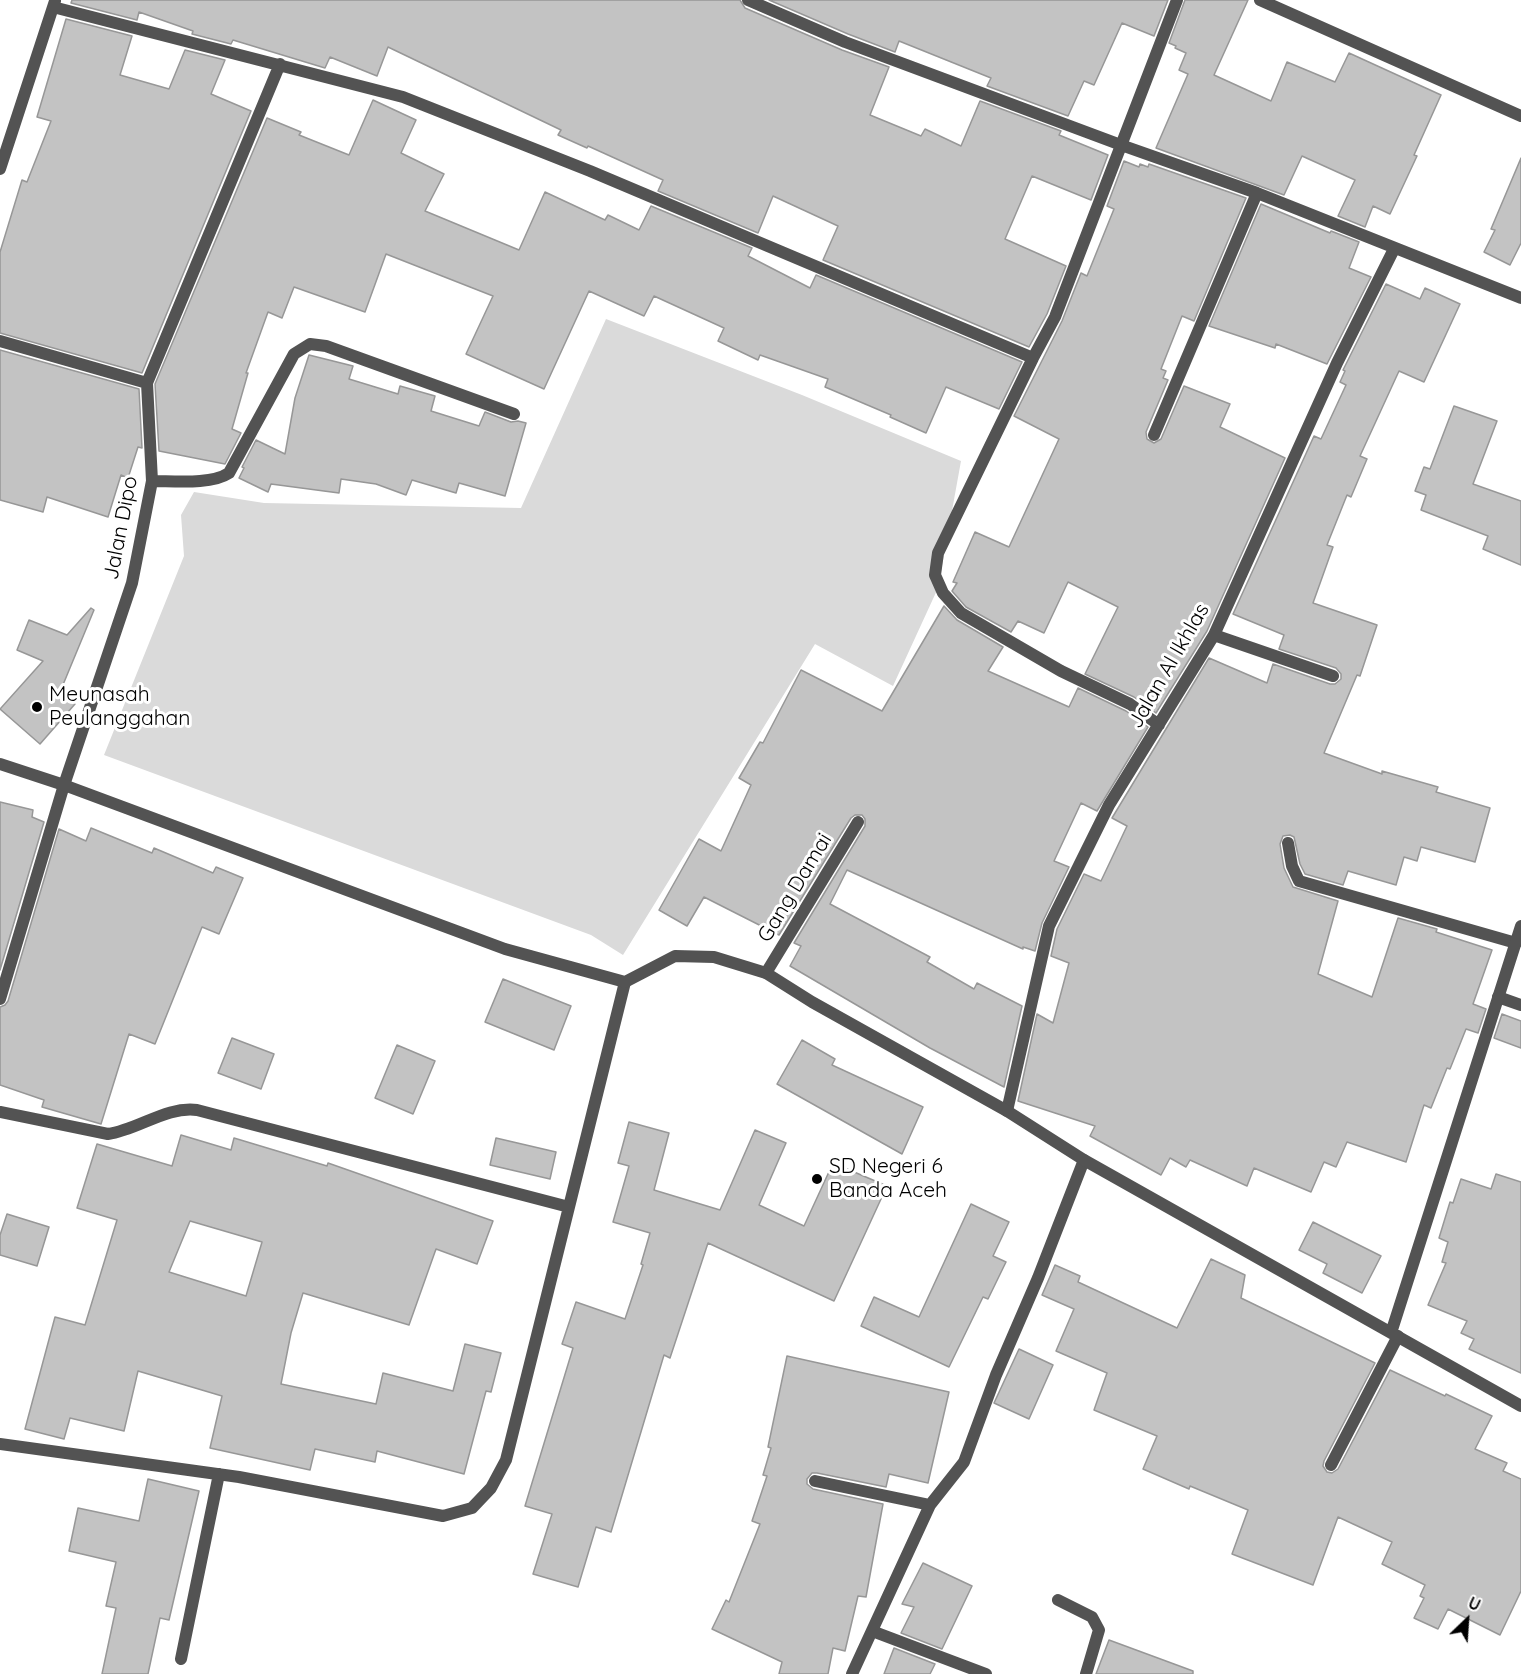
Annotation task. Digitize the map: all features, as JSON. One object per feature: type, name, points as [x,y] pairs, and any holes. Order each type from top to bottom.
[{"type":"street","points":[[748,0],[845,42],[1121,146],[1257,193],[1521,298]]},
{"type":"street","points":[[1159,725],[1130,704],[1061,670],[961,613],[943,593],[935,575],[938,553],[1055,317],[1177,0]]},
{"type":"street","points":[[1260,0],[1521,116]]},
{"type":"street","points":[[0,169],[54,4],[403,97],[590,171],[1033,358]]},
{"type":"street","points":[[0,341],[147,383],[280,64]]},
{"type":"street","points":[[1155,435],[1257,193]]},
{"type":"street","name":"Jalan Al Ikhlas","points":[[1007,1112],[1049,926],[1109,805],[1214,635],[1337,363],[1394,249]]},
{"type":"street","points":[[152,481],[209,480],[221,478],[229,473],[294,354],[310,344],[326,346],[513,414]]},
{"type":"street","name":"Jalan Dipo","points":[[0,999],[64,785],[132,583],[152,481],[147,383]]},
{"type":"street","points":[[1214,635],[1333,676]]},
{"type":"street","points":[[0,764],[64,785],[506,949],[625,982],[675,956],[714,957],[766,973],[812,1002],[1007,1112],[1084,1160],[1521,1406]]},
{"type":"street","name":"Gang Damai","points":[[766,973],[858,822]]},
{"type":"street","points":[[1288,843],[1292,866],[1299,881],[1516,943]]},
{"type":"street","points":[[1331,1465],[1395,1335],[1497,997],[1521,926]]},
{"type":"street","points":[[0,1444],[219,1474],[442,1516],[472,1508],[491,1488],[506,1460],[625,982]]},
{"type":"street","points":[[1497,997],[1521,1005]]},
{"type":"street","points":[[0,1112],[108,1134],[124,1131],[185,1108],[197,1110],[569,1207]]},
{"type":"street","points":[[852,1674],[930,1504],[964,1462],[996,1375],[1038,1278],[1084,1160]]},
{"type":"street","points":[[181,1659],[219,1474]]},
{"type":"street","points":[[815,1481],[930,1504]]},
{"type":"street","points":[[1058,1600],[1092,1617],[1099,1630],[1086,1674]]},
{"type":"street","points":[[873,1631],[986,1674]]},
{"type":"shaded area","points":[[606,319],[802,395],[961,461],[938,588],[893,686],[815,644],[623,955],[591,935],[104,755],[184,556],[181,515],[194,492],[264,503],[521,508]]},
{"type":"building","points":[[72,0],[740,0],[745,8],[842,50],[889,67],[870,115],[921,136],[925,129],[961,146],[980,101],[1061,131],[1059,135],[1108,155],[1091,200],[1032,176],[1005,239],[1066,266],[1047,314],[1029,347],[823,260],[838,226],[773,196],[758,233],[658,191],[663,180],[558,135],[561,130],[388,47],[377,76],[330,57],[325,68],[233,40],[231,44],[192,34],[193,31],[139,12],[137,20],[71,3]]},
{"type":"building","points":[[769,0],[1168,0],[1154,36],[1122,23],[1094,85],[1084,81],[1068,116],[987,86],[991,78],[899,41],[895,52]]},
{"type":"building","points":[[1185,0],[1248,0],[1214,75],[1271,101],[1287,62],[1335,82],[1349,53],[1441,95],[1414,155],[1417,156],[1390,214],[1373,206],[1365,227],[1338,216],[1355,180],[1302,156],[1284,195],[1156,148],[1188,74],[1179,70],[1186,53],[1169,43]]},
{"type":"building","points":[[66,19],[132,36],[120,75],[169,89],[185,50],[225,60],[211,94],[251,111],[142,373],[0,333],[0,252],[22,180],[27,182],[51,121],[37,117]]},
{"type":"building","points":[[373,100],[416,120],[401,153],[444,174],[425,211],[519,250],[545,192],[605,220],[608,215],[639,230],[651,206],[752,248],[748,256],[810,288],[816,275],[1022,362],[999,409],[946,387],[926,433],[890,417],[891,415],[825,387],[828,379],[760,355],[758,360],[718,341],[724,328],[654,296],[644,316],[589,291],[544,389],[466,354],[493,296],[386,254],[365,312],[294,287],[282,318],[268,312],[246,373],[248,373],[232,429],[241,433],[225,464],[159,451],[155,384],[267,118],[301,132],[299,135],[349,155]]},
{"type":"building","points":[[1521,158],[1521,243],[1510,265],[1484,252],[1495,230],[1491,229]]},
{"type":"building","points":[[1124,161],[1139,167],[1140,164],[1148,167],[1149,164],[1246,198],[1194,321],[1182,316],[1161,369],[1166,371],[1163,378],[1168,380],[1146,432],[1147,439],[1154,443],[1161,439],[1184,386],[1230,404],[1220,427],[1285,458],[1207,631],[1156,713],[1134,697],[1085,674],[1118,607],[1068,582],[1044,633],[1018,621],[1011,632],[966,607],[952,591],[957,583],[953,582],[975,532],[1009,547],[1059,439],[1014,416],[1062,321],[1081,273],[1087,276],[1114,209],[1107,206]]},
{"type":"building","points":[[1261,204],[1330,233],[1331,231],[1359,242],[1349,268],[1371,277],[1327,364],[1276,344],[1275,348],[1209,326]]},
{"type":"building","points":[[1386,284],[1420,299],[1425,288],[1460,304],[1424,382],[1399,371],[1360,456],[1367,459],[1351,497],[1347,495],[1327,545],[1333,547],[1313,603],[1377,625],[1360,676],[1357,675],[1324,753],[1382,774],[1382,771],[1438,787],[1436,792],[1490,808],[1475,862],[1421,847],[1417,861],[1404,857],[1396,885],[1348,871],[1343,885],[1305,874],[1300,864],[1294,837],[1283,836],[1280,844],[1284,868],[1293,887],[1338,901],[1318,974],[1372,997],[1398,918],[1437,929],[1436,932],[1492,950],[1473,1004],[1486,1009],[1478,1033],[1466,1029],[1431,1108],[1424,1105],[1406,1162],[1347,1142],[1336,1167],[1324,1162],[1311,1192],[1254,1168],[1247,1186],[1190,1160],[1186,1167],[1170,1158],[1161,1175],[1090,1136],[1095,1126],[1018,1101],[1037,1014],[1053,1023],[1069,963],[1051,956],[1057,929],[1084,874],[1101,881],[1127,826],[1112,818],[1209,658],[1267,683],[1273,664],[1330,684],[1335,684],[1341,679],[1341,674],[1336,668],[1279,649],[1284,635],[1233,614],[1314,436],[1321,439],[1346,385],[1340,382],[1345,371],[1343,370]]},
{"type":"building","points":[[0,350],[139,389],[142,448],[138,447],[128,478],[121,475],[108,517],[47,497],[43,512],[0,500]]},
{"type":"building","points":[[309,355],[353,366],[349,379],[398,394],[400,386],[435,396],[431,411],[479,426],[485,412],[511,422],[526,423],[505,496],[459,483],[456,493],[412,480],[406,495],[376,484],[341,479],[339,493],[271,484],[268,492],[239,478],[256,440],[285,454],[295,398]]},
{"type":"building","points":[[1454,406],[1497,421],[1473,484],[1521,501],[1521,565],[1483,549],[1488,536],[1421,510],[1426,495],[1415,491],[1424,467],[1430,469]]},
{"type":"building","points":[[944,606],[957,620],[1003,647],[988,671],[1069,707],[1078,688],[1126,711],[1148,727],[1097,811],[1081,803],[1054,861],[1069,867],[1042,923],[1035,951],[1023,947],[1023,949],[847,870],[830,904],[930,957],[927,962],[974,989],[977,983],[1022,1006],[1004,1087],[930,1048],[790,966],[801,946],[794,943],[865,826],[865,819],[862,815],[855,815],[851,818],[779,935],[704,897],[687,926],[659,910],[699,839],[721,851],[751,785],[739,778],[760,742],[763,743],[801,670],[882,711]]},
{"type":"building","points":[[91,608],[94,610],[60,692],[75,704],[40,744],[0,709],[43,661],[17,650],[29,620],[67,635]]},
{"type":"building","points":[[0,802],[33,810],[32,817],[44,822],[0,970]]},
{"type":"building","points":[[91,828],[152,853],[154,848],[213,873],[216,867],[243,878],[219,934],[202,927],[155,1044],[129,1034],[101,1124],[42,1107],[44,1100],[0,1085],[0,1007],[8,1001],[59,829],[86,841]]},
{"type":"building","points":[[503,979],[571,1006],[554,1050],[485,1022]]},
{"type":"building","points":[[1502,1014],[1521,1021],[1521,1048],[1494,1038]]},
{"type":"building","points":[[232,1038],[274,1054],[261,1089],[218,1073]]},
{"type":"building","points":[[802,1040],[835,1059],[832,1065],[923,1107],[902,1154],[777,1084]]},
{"type":"building","points":[[397,1045],[435,1061],[413,1114],[375,1098]]},
{"type":"building","points":[[629,1122],[669,1133],[654,1190],[720,1210],[755,1130],[786,1143],[759,1205],[804,1226],[833,1163],[887,1186],[834,1301],[708,1243],[670,1358],[664,1355],[611,1532],[596,1527],[578,1587],[533,1574],[552,1514],[525,1506],[573,1348],[562,1344],[576,1302],[625,1319],[643,1265],[641,1264],[650,1233],[613,1222],[629,1166],[618,1163]]},
{"type":"building","points":[[181,1135],[231,1150],[234,1138],[327,1166],[328,1163],[493,1221],[477,1264],[436,1249],[409,1325],[303,1293],[291,1333],[281,1384],[376,1404],[383,1373],[453,1391],[465,1344],[501,1353],[491,1392],[486,1391],[464,1474],[377,1451],[375,1462],[315,1449],[310,1470],[210,1448],[222,1396],[138,1371],[124,1431],[70,1418],[64,1439],[25,1429],[55,1317],[85,1325],[117,1220],[77,1208],[97,1144],[172,1166]],"holes":[[[190,1221],[262,1242],[246,1296],[169,1272]]]},
{"type":"building","points":[[496,1138],[556,1152],[550,1179],[490,1165]]},
{"type":"building","points":[[1496,1174],[1521,1182],[1521,1373],[1469,1349],[1474,1339],[1461,1333],[1467,1321],[1428,1305],[1446,1263],[1442,1262],[1448,1242],[1439,1238],[1450,1202],[1453,1203],[1461,1179],[1491,1189]]},
{"type":"building","points":[[971,1204],[1009,1222],[993,1256],[1006,1262],[988,1299],[983,1297],[949,1367],[861,1326],[874,1297],[919,1317]]},
{"type":"building","points":[[7,1214],[49,1227],[37,1266],[0,1255],[0,1235]]},
{"type":"building","points":[[1313,1222],[1381,1256],[1362,1293],[1323,1273],[1327,1264],[1299,1250]]},
{"type":"building","points":[[1211,1259],[1245,1275],[1241,1298],[1375,1363],[1324,1461],[1323,1466],[1327,1472],[1332,1473],[1338,1469],[1390,1370],[1492,1416],[1475,1449],[1507,1463],[1503,1471],[1521,1479],[1521,1591],[1500,1635],[1448,1609],[1438,1629],[1414,1618],[1424,1598],[1420,1596],[1425,1585],[1382,1564],[1392,1542],[1338,1517],[1313,1585],[1232,1554],[1248,1510],[1190,1486],[1189,1489],[1143,1469],[1157,1436],[1094,1410],[1107,1373],[1056,1351],[1074,1309],[1042,1295],[1055,1265],[1080,1276],[1078,1282],[1177,1328]]},
{"type":"building","points":[[1019,1349],[1053,1365],[1029,1419],[994,1403]]},
{"type":"building","points":[[787,1356],[949,1392],[928,1483],[889,1474],[886,1487],[817,1473],[812,1473],[807,1479],[807,1484],[813,1489],[883,1504],[866,1597],[858,1596],[845,1651],[833,1648],[828,1674],[779,1674],[782,1662],[712,1629],[726,1600],[729,1602],[760,1524],[752,1521],[767,1476],[763,1475],[771,1448],[768,1447]]},
{"type":"building","points":[[148,1479],[199,1491],[169,1620],[160,1618],[148,1674],[102,1674],[116,1608],[106,1606],[116,1562],[69,1551],[78,1508],[139,1521]]},
{"type":"building","points":[[923,1563],[972,1586],[942,1649],[901,1633],[914,1607],[902,1604]]},
{"type":"building","points":[[1109,1640],[1193,1671],[1193,1674],[1096,1674]]},
{"type":"building","points":[[894,1648],[935,1664],[930,1674],[884,1674]]},
{"type":"place","name":"Meunasah Peulanggahan","points":[[37,707]]},
{"type":"place","name":"SD Negeri 6 Banda Aceh","points":[[817,1179]]}]
